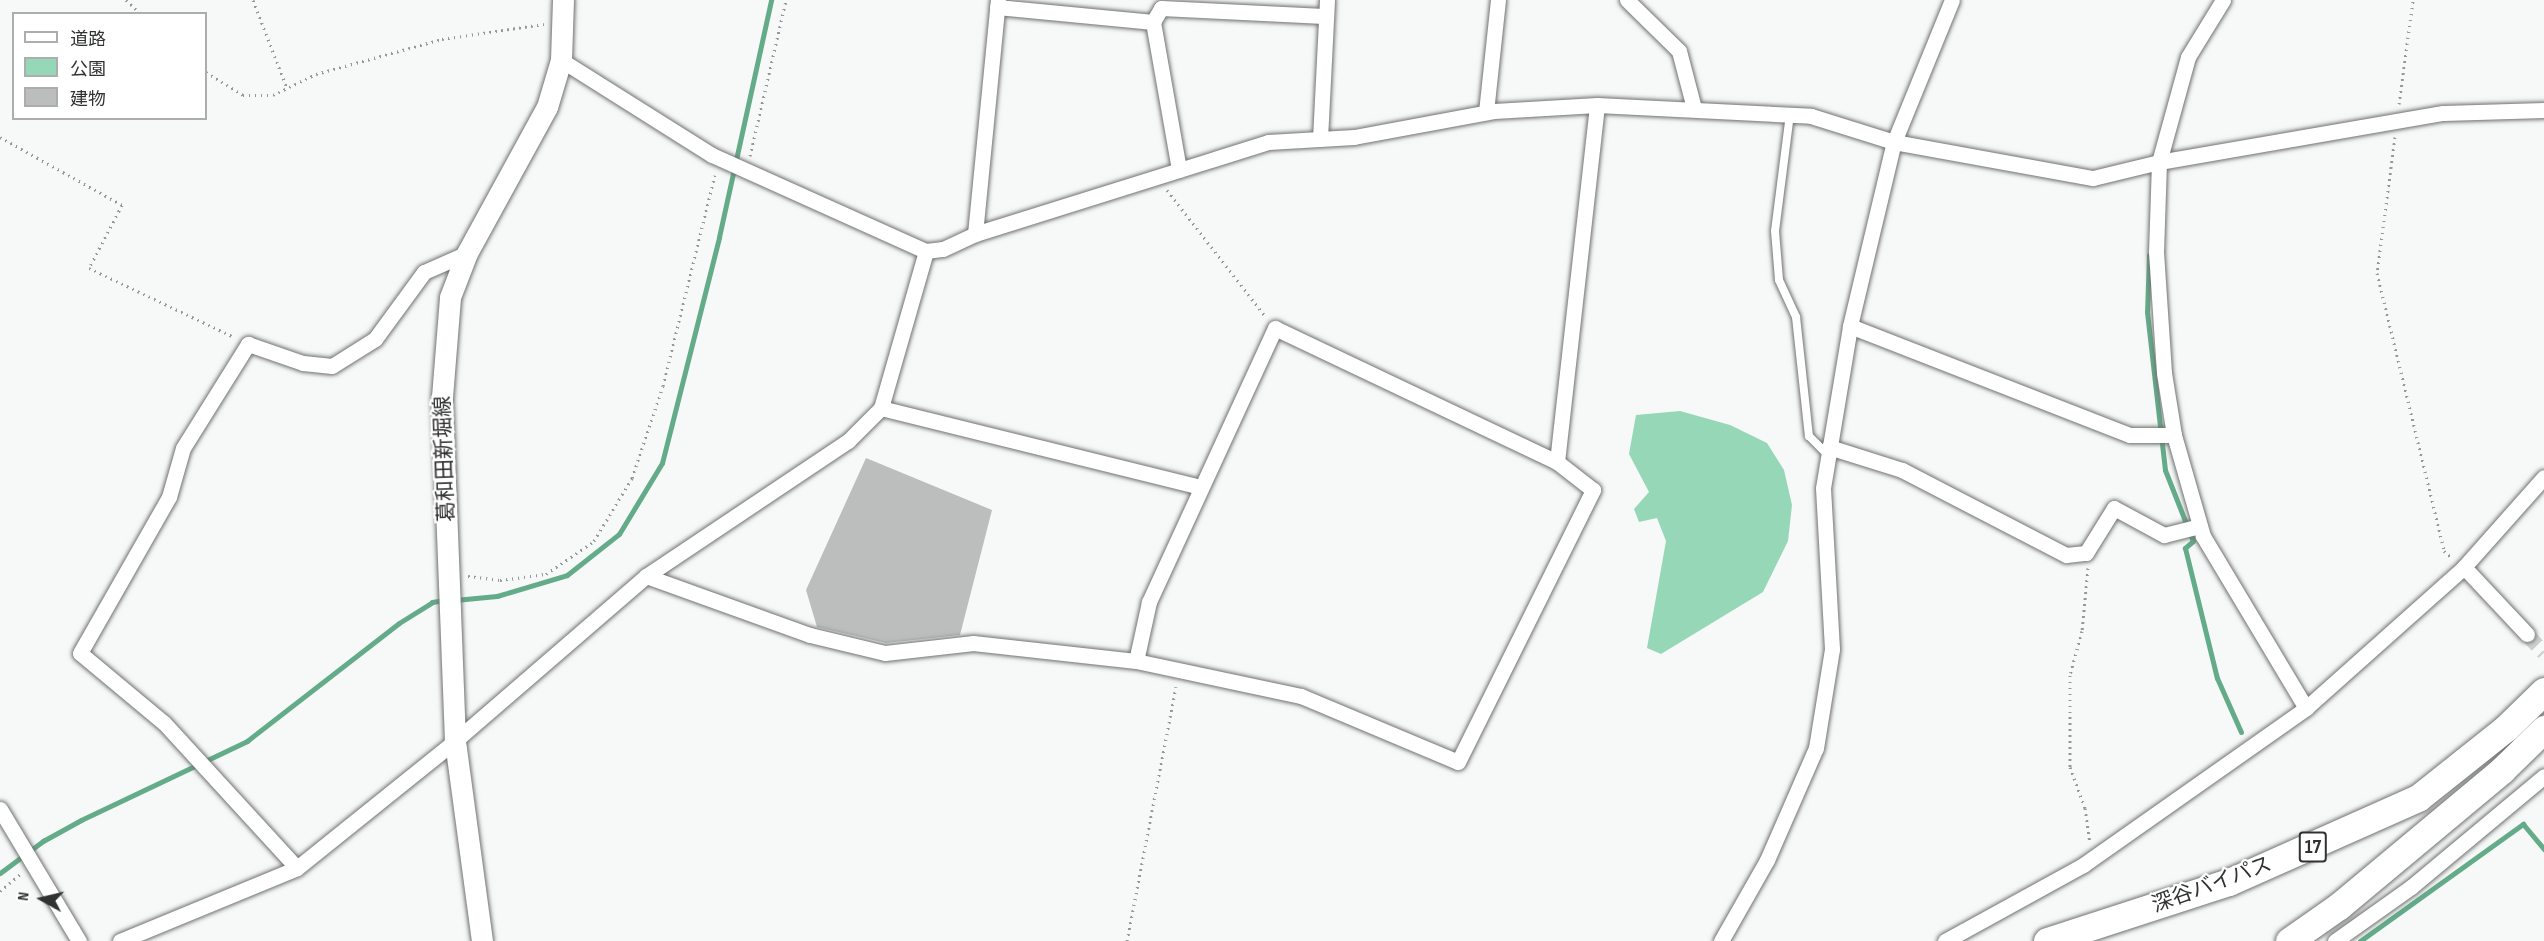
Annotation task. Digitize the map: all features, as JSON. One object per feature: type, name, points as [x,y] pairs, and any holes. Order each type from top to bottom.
[{"type":"highway","name":"深谷バイパス","points":[[2047,941],[2229,882],[2418,798],[2506,728],[2544,691]]},
{"type":"highway","points":[[2289,941],[2339,906],[2502,770],[2544,729]]},
{"type":"main road","name":"葛和田新堀線","points":[[482,941],[454,741],[442,397],[450,297],[467,253],[547,107],[561,60],[563,0]]},
{"type":"street","points":[[1320,139],[1324,16],[1327,0]]},
{"type":"street","points":[[1486,112],[1498,0]]},
{"type":"street","points":[[1627,0],[1679,51],[1694,108]]},
{"type":"street","points":[[1721,941],[1767,860],[1816,748],[1832,650],[1823,488],[1850,326],[1894,142],[1952,0]]},
{"type":"street","points":[[2223,0],[2188,57],[2159,162],[2156,252],[2164,373],[2173,435],[2200,526],[2306,708]]},
{"type":"street","points":[[975,234],[998,4],[1153,22]]},
{"type":"street","points":[[1179,170],[1153,22],[1161,8],[1324,16]]},
{"type":"street","points":[[561,60],[722,159],[926,251],[943,249],[975,234],[1268,142],[1354,137],[1486,112],[1597,105],[1694,108],[1810,116],[1894,142],[2093,178],[2159,162],[2443,113],[2544,110]]},
{"type":"street","points":[[1557,462],[1597,105]]},
{"type":"street","points":[[120,941],[297,868],[454,741],[646,576],[848,441],[881,408],[926,251]]},
{"type":"street","points":[[297,868],[164,723],[80,654],[169,497],[183,448],[248,344],[303,363],[332,366],[375,339],[424,272],[467,253]]},
{"type":"street","points":[[1850,326],[2130,435],[2173,435]]},
{"type":"street","points":[[646,576],[810,635],[885,653],[973,644],[1136,661],[1301,696],[1458,762],[1593,490],[1557,462],[1275,328],[1149,602],[1136,661]]},
{"type":"street","points":[[881,408],[1200,487]]},
{"type":"street","points":[[1828,451],[1902,470],[2066,555],[2086,554],[2114,508],[2164,535],[2200,526]]},
{"type":"street","points":[[1946,941],[2093,858],[2306,708],[2464,567],[2544,477]]},
{"type":"street","points":[[2464,567],[2527,634]]},
{"type":"street","points":[[2335,941],[2411,887],[2544,776]]},
{"type":"street","points":[[0,809],[22,842],[79,941]]},
{"type":"lane","points":[[1790,114],[1775,231],[1779,280],[1796,317],[1809,436],[1828,451]]},
{"type":"path","points":[[126,0],[139,12]]},
{"type":"path","points":[[253,0],[287,88]]},
{"type":"path","points":[[747,169],[786,0]]},
{"type":"path","points":[[2398,110],[2414,0]]},
{"type":"path","points":[[207,73],[243,95],[273,94],[316,75],[442,39],[563,23]]},
{"type":"path","points":[[2396,132],[2377,273],[2444,551],[2464,567]]},
{"type":"path","points":[[0,137],[122,205],[89,268],[248,344]]},
{"type":"path","points":[[449,581],[500,580],[546,574],[594,541],[632,478],[663,386],[722,159]]},
{"type":"path","points":[[1160,176],[1169,196],[1275,328]]},
{"type":"path","points":[[2090,548],[2082,631],[2070,675],[2070,767],[2085,808],[2093,858]]},
{"type":"path","points":[[1126,941],[1179,670]]},
{"type":"path","points":[[0,891],[33,863]]},
{"type":"green space","points":[[1680,411],[1730,425],[1767,443],[1784,470],[1792,505],[1788,541],[1763,592],[1661,654],[1647,648],[1666,541],[1657,518],[1639,522],[1634,509],[1649,492],[1629,454],[1636,415]]},
{"type":"building","points":[[866,458],[992,510],[960,635],[886,643],[817,627],[806,590]]},
{"type":"waterway","points":[[455,600],[497,596],[567,575],[619,534],[662,463],[719,237],[771,0]]},
{"type":"waterway","points":[[2149,255],[2147,312],[2165,470],[2193,541],[2185,548],[2217,678],[2241,732]]},
{"type":"waterway","points":[[0,873],[43,841],[81,820],[247,741],[399,623],[432,602],[445,600]]},
{"type":"waterway","points":[[2360,941],[2523,824],[2544,849]]},
{"type":"tunnel","points":[[2527,634],[2544,652]]}]
